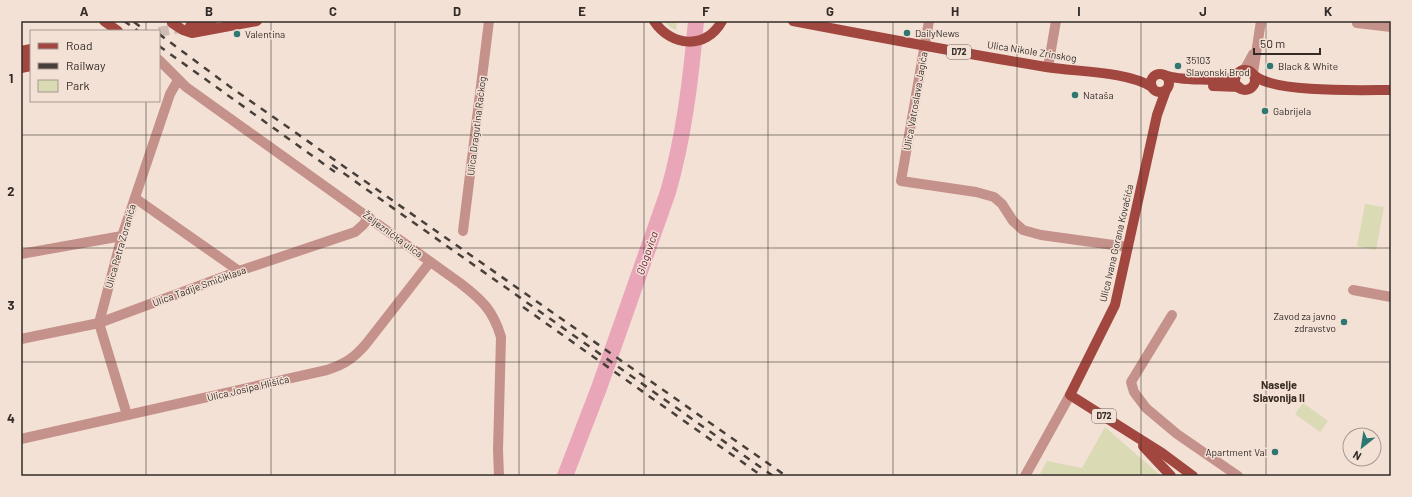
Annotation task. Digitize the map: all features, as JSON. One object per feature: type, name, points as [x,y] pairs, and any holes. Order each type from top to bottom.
[{"type":"main road","points":[[190,26],[220,21]]},
{"type":"main road","points":[[171,22],[183,30],[192,33],[257,21]]},
{"type":"main road","points":[[654,21],[668,36],[681,41],[698,40],[706,37],[712,33],[722,21]]},
{"type":"main road","name":"Ulica Nikole Zrinskog","points":[[793,21],[924,46],[1048,67],[1126,77],[1141,81],[1153,88]]},
{"type":"main road","points":[[1239,87],[1236,82],[1239,73],[1248,70],[1260,81],[1295,87]]},
{"type":"main road","name":"Ulica Nikole Zrinskog","points":[[1126,77],[1160,75],[1175,78],[1220,80],[1231,78],[1239,73]]},
{"type":"main road","points":[[1153,88],[1151,82],[1160,75],[1169,81],[1167,88]]},
{"type":"main road","points":[[1251,88],[1255,83],[1254,75]]},
{"type":"main road","points":[[1167,88],[1177,84],[1239,87],[1245,90],[1251,88],[1272,89],[1295,87],[1391,90]]},
{"type":"main road","name":"D72","points":[[1153,88],[1158,92],[1167,88]]},
{"type":"main road","name":"Ulica Ivana Gorana Kovačića","points":[[1153,88],[1157,115]]},
{"type":"main road","name":"Ulica Ivana Gorana Kovačića","points":[[1070,394],[1115,305],[1157,115],[1167,88]]},
{"type":"main road","name":"D72","points":[[1070,394],[1162,453],[1193,476]]},
{"type":"main road","name":"D72","points":[[1137,438],[1171,476]]},
{"type":"street","name":"Ulica Dragutina Raćkog","points":[[463,231],[489,21]]},
{"type":"street","name":"Ulica Vatroslava Jagića","points":[[929,21],[902,181],[976,192],[994,197],[1002,204],[1013,221],[1023,230],[1040,235],[1128,246]]},
{"type":"street","points":[[1048,67],[1056,21]]},
{"type":"street","points":[[1254,75],[1261,21]]},
{"type":"street","points":[[1357,21],[1357,23],[1391,28]]},
{"type":"street","points":[[1239,73],[1251,60],[1258,43]]},
{"type":"street","name":"Željeznička ulica","points":[[160,61],[186,87],[369,217],[479,298],[490,311],[497,324],[501,337],[498,450],[499,476]]},
{"type":"street","name":"Ulica Petra Zoranića","points":[[99,323],[122,236],[170,94],[178,80]]},
{"type":"street","points":[[135,198],[239,271]]},
{"type":"street","name":"Ulica Tadije Smičiklasa","points":[[21,339],[99,323],[239,271],[355,232],[369,217]]},
{"type":"street","points":[[21,254],[122,236]]},
{"type":"street","name":"Ulica Josipa Hlišića","points":[[21,439],[327,370],[344,364],[356,356],[430,262]]},
{"type":"street","points":[[1353,290],[1391,298]]},
{"type":"street","points":[[1172,315],[1131,382],[1134,392],[1146,408],[1177,434],[1238,476]]},
{"type":"street","points":[[99,323],[127,415]]},
{"type":"street","name":"Ulica Ivana Gorana Kovačića","points":[[1024,476],[1070,394]]},
{"type":"green space","points":[[664,21],[677,21],[676,30],[670,27]]},
{"type":"green space","points":[[1365,204],[1384,207],[1376,250],[1357,246]]},
{"type":"green space","points":[[1303,403],[1328,421],[1320,432],[1295,414]]},
{"type":"green space","points":[[1105,427],[1161,476],[1039,476],[1047,461],[1082,468]]},
{"type":"waterway","name":"Glogovica","points":[[565,476],[599,388],[668,192],[683,129],[696,21]]},
{"type":"tunnel","points":[[160,32],[186,27]]},
{"type":"railway","points":[[124,21],[137,30]]},
{"type":"railway","points":[[134,22],[145,30]]},
{"type":"railway","points":[[160,35],[229,86],[786,476]]},
{"type":"railway","points":[[160,47],[335,172]]},
{"type":"railway","points":[[332,165],[773,476]]},
{"type":"railway","points":[[523,307],[762,476]]},
{"type":"place","name":"DailyNews","points":[[907,33]]},
{"type":"place","name":"Valentina","points":[[237,34]]},
{"type":"place","name":"35103 Slavonski Brod","points":[[1178,66]]},
{"type":"place","name":"Black & White","points":[[1270,66]]},
{"type":"place","name":"Nataša","points":[[1075,95]]},
{"type":"place","name":"Gabrijela","points":[[1265,111]]},
{"type":"place","name":"Zavod za javno zdravstvo","points":[[1344,322]]},
{"type":"place","name":"Apartment Val","points":[[1275,452]]},
{"type":"district","name":"Naselje Slavonija II","points":[[1279,391]]}]
